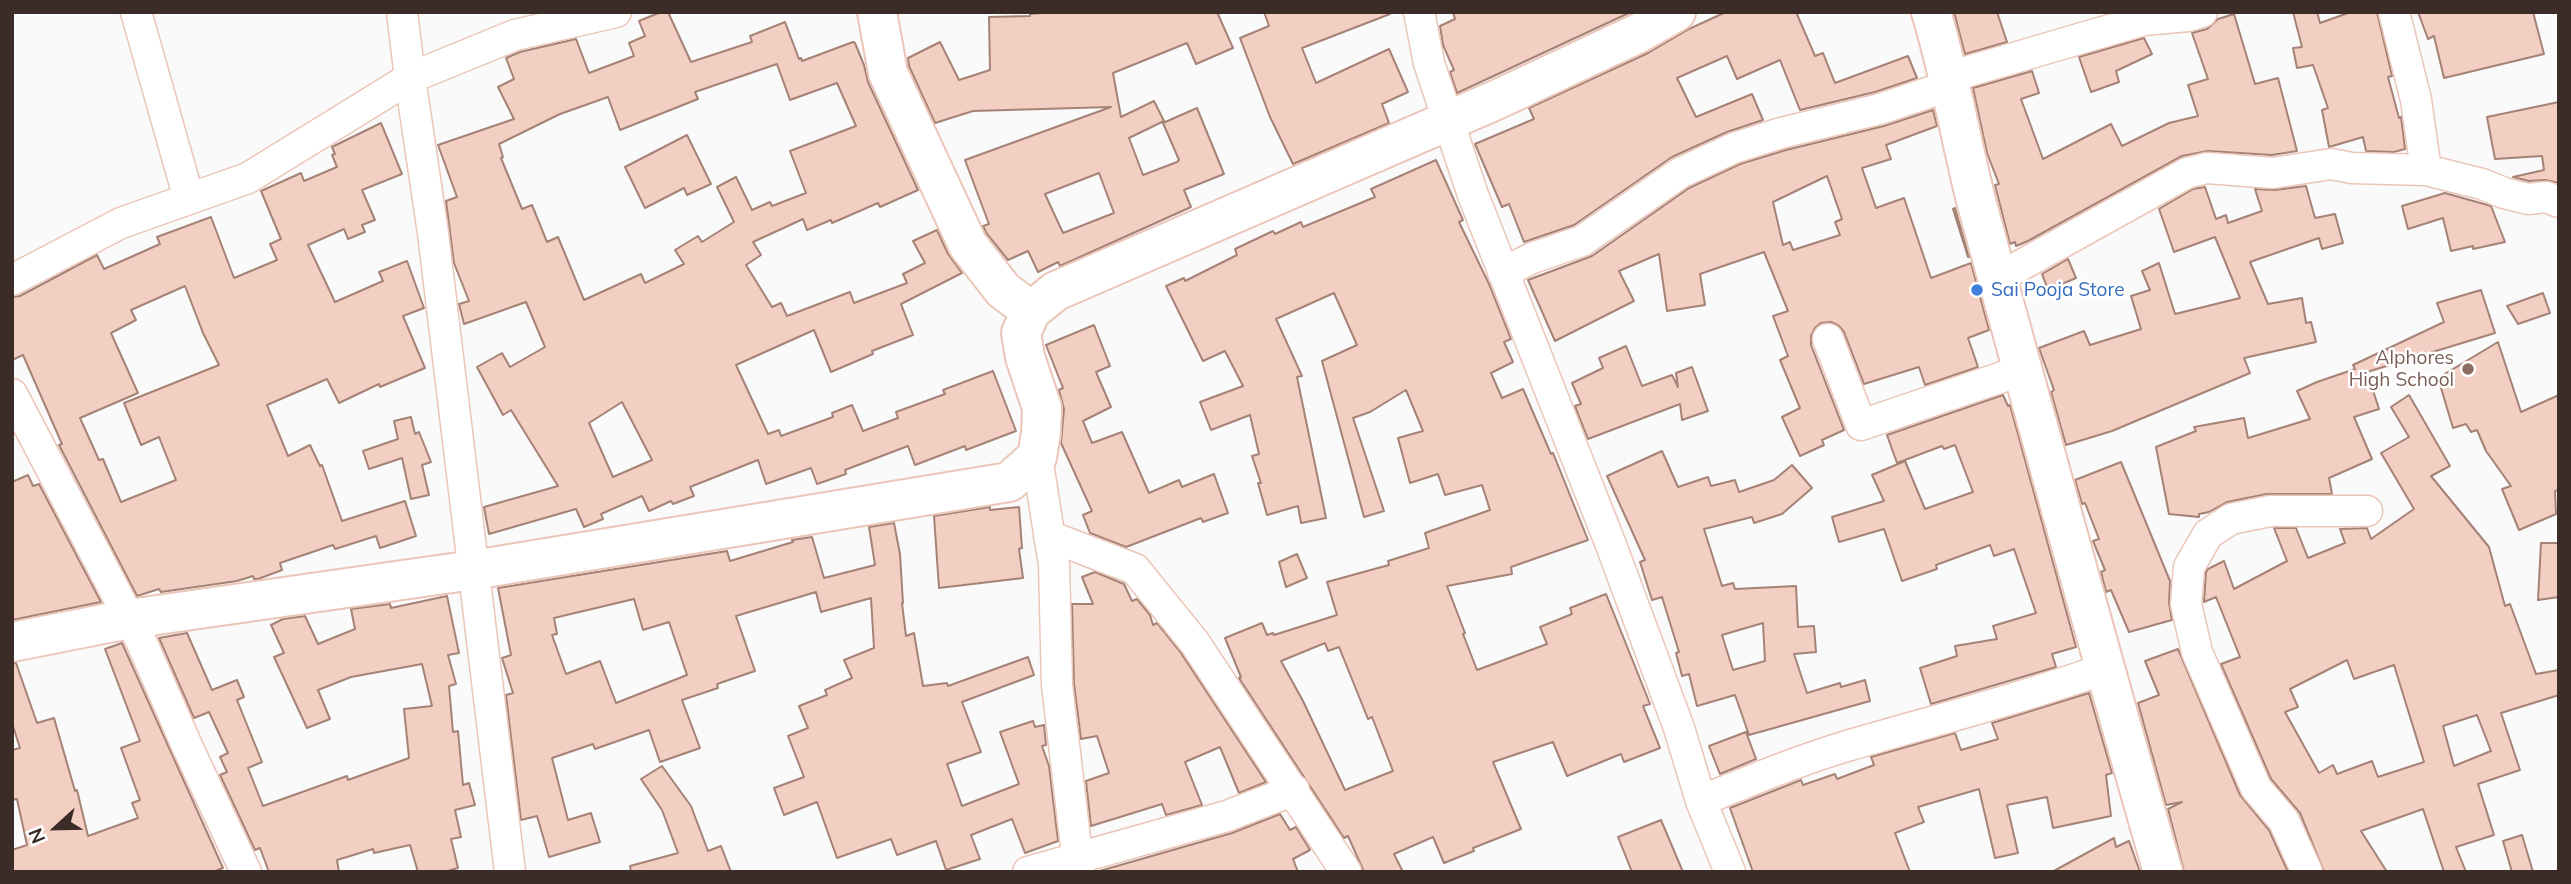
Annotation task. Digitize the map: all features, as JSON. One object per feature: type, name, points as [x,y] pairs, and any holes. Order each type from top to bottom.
[{"type":"main road","points":[[877,12],[888,73],[968,245],[1003,290],[1031,311]]},
{"type":"main road","points":[[12,642],[129,619],[473,570],[1009,482],[1037,457],[1041,433],[1042,408],[1025,357],[1021,333],[1031,311],[1056,291],[1450,121],[1639,33],[1676,12]]},
{"type":"main road","points":[[1931,12],[1950,81],[1977,204],[2104,669],[2163,872]]},
{"type":"street","points":[[136,12],[189,199]]},
{"type":"street","points":[[402,12],[433,233],[510,872]]},
{"type":"street","points":[[12,280],[121,223],[248,178],[410,78],[515,35],[616,12]]},
{"type":"street","points":[[1419,12],[1429,63],[1473,195],[1611,545],[1679,728],[1701,801],[1730,872]]},
{"type":"street","points":[[1503,273],[1532,258],[1582,241],[1680,173],[1734,148],[1781,133],[1880,110],[1950,81],[2125,19],[2144,20],[2202,12]]},
{"type":"street","points":[[2394,12],[2416,100],[2426,170]]},
{"type":"street","points":[[1998,278],[2187,173],[2207,168],[2273,173],[2331,164],[2352,168],[2426,170],[2528,199],[2546,197],[2559,202]]},
{"type":"street","points":[[1828,339],[1861,425],[2023,370]]},
{"type":"street","points":[[12,394],[141,641],[246,872]]},
{"type":"street","points":[[1037,457],[1054,565],[1057,685],[1078,865]]},
{"type":"street","points":[[2307,872],[2284,821],[2256,788],[2197,652],[2186,604],[2189,567],[2208,534],[2231,519],[2270,511],[2367,511]]},
{"type":"street","points":[[1049,536],[1135,569],[1195,643],[1346,872]]},
{"type":"street","points":[[1701,801],[1769,773],[1846,747],[2026,696],[2104,669]]},
{"type":"street","points":[[1028,872],[1078,865],[1227,816],[1294,790]]},
{"type":"building","points":[[668,12],[691,62],[752,42],[750,36],[785,22],[802,61],[855,43],[868,82],[918,190],[880,207],[878,203],[832,223],[831,220],[807,230],[803,219],[753,242],[761,255],[746,265],[772,307],[781,303],[787,316],[850,292],[854,303],[907,283],[903,274],[925,263],[913,241],[937,230],[948,254],[962,273],[901,304],[913,335],[872,351],[873,354],[831,372],[814,330],[736,365],[768,434],[779,430],[781,436],[833,417],[832,413],[852,405],[863,431],[898,418],[896,412],[945,394],[943,390],[993,371],[1016,431],[915,465],[908,446],[845,470],[846,474],[817,484],[811,468],[766,484],[758,460],[690,487],[694,496],[673,504],[671,501],[649,511],[642,496],[601,514],[603,519],[584,527],[576,509],[489,534],[484,507],[558,486],[511,410],[503,415],[477,367],[502,353],[510,367],[545,347],[526,302],[464,324],[459,304],[469,301],[454,263],[446,201],[457,197],[438,145],[514,119],[498,87],[514,79],[506,58],[520,52],[576,39],[589,73],[634,56],[629,43],[645,36],[639,21]],"holes":[[[777,64],[790,100],[837,83],[856,126],[790,151],[806,193],[772,206],[770,202],[752,210],[736,177],[717,187],[734,222],[702,242],[698,236],[675,250],[684,264],[645,283],[641,274],[584,300],[558,237],[547,242],[532,205],[522,209],[501,158],[503,157],[499,144],[560,114],[608,97],[620,130],[698,99],[695,92]],[[622,402],[652,460],[613,477],[589,423]]]},
{"type":"building","points":[[1217,12],[1233,48],[1196,64],[1187,43],[1113,73],[1121,117],[1154,101],[1164,121],[1129,138],[1143,175],[1179,160],[1163,123],[1197,108],[1224,174],[1184,190],[1191,207],[1060,266],[1058,262],[1038,272],[1028,251],[1008,260],[987,234],[983,226],[989,224],[965,160],[1111,107],[973,111],[935,123],[909,66],[908,58],[940,42],[959,80],[990,70],[989,17],[1030,14]],"holes":[[[1099,173],[1114,213],[1063,233],[1045,194]]]},
{"type":"building","points":[[1264,12],[1390,12],[1302,48],[1316,83],[1389,49],[1408,92],[1382,104],[1389,123],[1293,164],[1270,117],[1240,38],[1269,26]]},
{"type":"building","points":[[1453,12],[1631,12],[1457,93],[1450,72],[1454,70],[1443,45],[1440,26],[1455,19]]},
{"type":"building","points":[[1726,12],[1796,12],[1815,56],[1823,53],[1835,83],[1908,56],[1917,78],[1875,92],[1800,110],[1780,60],[1737,79],[1727,56],[1677,78],[1696,117],[1752,94],[1763,120],[1727,132],[1672,157],[1574,225],[1524,242],[1509,204],[1502,207],[1475,144],[1534,119],[1529,108],[1648,53],[1689,29]]},
{"type":"building","points":[[1954,12],[1997,12],[2007,42],[1965,54]]},
{"type":"building","points":[[2293,12],[2317,12],[2320,23],[2351,12],[2377,12],[2392,76],[2388,77],[2399,118],[2401,117],[2405,149],[2394,152],[2366,151],[2363,137],[2329,147],[2322,110],[2328,108],[2313,65],[2297,68],[2293,48],[2302,47]]},
{"type":"building","points":[[2418,12],[2533,12],[2544,54],[2444,78],[2434,36],[2428,39]]},
{"type":"building","points":[[2234,14],[2255,84],[2278,78],[2297,151],[2272,155],[2208,151],[2182,156],[2028,241],[2016,246],[2015,242],[2010,244],[1995,185],[1999,184],[1987,153],[1973,88],[2032,71],[2039,93],[2021,99],[2043,159],[2111,124],[2122,146],[2169,123],[2198,116],[2188,85],[2208,79],[2192,33],[2207,29],[2218,19]]},
{"type":"building","points":[[2144,38],[2152,54],[2116,71],[2119,82],[2091,92],[2079,57]]},
{"type":"building","points":[[2559,102],[2559,183],[2513,177],[2544,170],[2542,156],[2495,159],[2487,117]]},
{"type":"building","points":[[1933,110],[1937,126],[1886,145],[1891,159],[1862,168],[1876,208],[1904,198],[1931,278],[1971,263],[1989,330],[1968,338],[1978,367],[1925,385],[1919,367],[1864,384],[1844,332],[1831,322],[1821,323],[1811,336],[1811,345],[1844,430],[1822,440],[1824,445],[1800,456],[1782,417],[1800,408],[1780,360],[1788,356],[1773,316],[1788,311],[1764,252],[1700,274],[1705,305],[1667,311],[1659,254],[1619,271],[1634,301],[1555,341],[1528,280],[1592,256],[1689,188],[1740,164],[1884,126]],"holes":[[[1827,176],[1842,219],[1835,222],[1840,235],[1793,250],[1790,242],[1783,245],[1773,202]]]},
{"type":"building","points":[[381,123],[402,174],[362,190],[375,220],[362,225],[365,232],[348,239],[344,229],[308,245],[335,302],[383,281],[379,272],[407,261],[424,308],[403,316],[425,368],[380,387],[379,384],[339,403],[327,379],[267,405],[288,456],[310,445],[320,466],[322,465],[342,521],[405,501],[416,536],[380,548],[376,536],[335,549],[333,545],[280,563],[282,570],[258,579],[253,576],[237,581],[161,592],[159,589],[137,596],[59,445],[62,444],[23,355],[12,360],[12,297],[20,296],[97,255],[104,269],[160,244],[157,237],[211,217],[234,278],[277,260],[270,244],[281,239],[261,191],[301,173],[304,181],[337,167],[332,147]],"holes":[[[185,286],[219,365],[124,403],[141,445],[159,437],[176,480],[121,502],[103,459],[99,460],[80,418],[138,393],[111,333],[136,320],[131,310]]]},
{"type":"building","points":[[687,135],[711,184],[687,195],[684,188],[645,208],[625,167]]},
{"type":"building","points":[[1436,160],[1463,220],[1459,222],[1489,284],[1511,339],[1504,342],[1513,362],[1491,373],[1502,398],[1523,389],[1551,454],[1553,453],[1588,540],[1511,567],[1512,574],[1447,586],[1477,670],[1547,644],[1540,627],[1572,614],[1570,608],[1606,594],[1650,704],[1643,706],[1660,748],[1624,762],[1621,754],[1567,776],[1553,742],[1493,762],[1521,829],[1444,863],[1433,837],[1394,854],[1403,872],[1364,872],[1348,836],[1344,838],[1239,678],[1241,677],[1225,638],[1262,623],[1267,635],[1274,635],[1337,615],[1327,582],[1389,565],[1388,561],[1429,548],[1425,533],[1490,510],[1482,485],[1445,495],[1438,474],[1410,483],[1398,438],[1423,431],[1406,390],[1370,412],[1353,418],[1384,511],[1364,517],[1322,361],[1357,345],[1334,293],[1276,319],[1302,376],[1297,377],[1326,518],[1301,523],[1298,506],[1267,515],[1252,456],[1259,454],[1250,415],[1211,430],[1200,402],[1243,386],[1225,351],[1203,361],[1166,286],[1184,278],[1185,281],[1237,255],[1235,249],[1273,231],[1275,234],[1301,222],[1303,227],[1375,197],[1371,189]],"holes":[[[1325,643],[1328,651],[1339,647],[1368,719],[1372,717],[1393,771],[1345,790],[1281,661]]]},
{"type":"building","points":[[2306,186],[2315,218],[2335,214],[2343,243],[2322,249],[2319,238],[2250,262],[2268,304],[2302,298],[2306,323],[2311,322],[2316,342],[2244,358],[2250,373],[2112,431],[2066,445],[2051,392],[2054,390],[2039,348],[2084,331],[2090,345],[2141,329],[2131,296],[2150,290],[2142,271],[2159,263],[2175,314],[2240,298],[2215,237],[2174,252],[2159,209],[2193,189],[2205,187],[2216,219],[2226,215],[2228,223],[2262,211],[2255,189],[2275,190]]},
{"type":"building","points":[[2445,193],[2491,206],[2505,242],[2451,251],[2443,218],[2408,229],[2402,206]]},
{"type":"building","points":[[1955,208],[1969,257],[1953,209]]},
{"type":"building","points":[[2068,259],[2076,278],[2048,290],[2042,274]]},
{"type":"building","points":[[2481,290],[2495,333],[2367,372],[2379,409],[2354,417],[2372,459],[2329,478],[2332,494],[2267,494],[2227,502],[2209,512],[2199,514],[2199,517],[2169,514],[2156,447],[2196,431],[2194,427],[2244,418],[2248,438],[2310,419],[2297,391],[2355,369],[2353,365],[2444,322],[2437,303]]},
{"type":"building","points":[[2543,293],[2550,313],[2518,324],[2507,306]]},
{"type":"building","points":[[1094,325],[1110,366],[1096,372],[1111,407],[1083,421],[1092,443],[1122,432],[1149,493],[1179,480],[1182,487],[1214,474],[1228,513],[1203,522],[1201,518],[1126,547],[1090,533],[1083,515],[1092,511],[1061,443],[1064,409],[1059,390],[1063,388],[1046,345]]},
{"type":"building","points":[[2498,342],[2521,412],[2559,395],[2559,490],[2555,491],[2556,514],[2519,530],[2502,489],[2511,486],[2486,451],[2477,430],[2471,432],[2466,424],[2453,428],[2438,378]]},
{"type":"building","points":[[1626,346],[1642,386],[1672,375],[1678,387],[1676,373],[1692,367],[1708,411],[1682,420],[1680,404],[1588,439],[1575,406],[1581,404],[1572,383],[1603,368],[1599,358]]},
{"type":"building","points":[[2003,395],[2008,406],[2010,405],[2076,647],[2052,654],[2056,667],[1931,704],[1920,668],[1957,656],[1955,646],[1997,639],[1993,626],[2036,613],[2014,549],[1994,556],[1990,545],[1936,565],[1937,569],[1902,581],[1884,529],[1839,542],[1832,517],[1884,501],[1872,475],[1905,461],[1925,509],[1973,492],[1955,445],[1944,449],[1942,446],[1897,463],[1887,435]]},
{"type":"building","points":[[2409,395],[2450,466],[2431,476],[2489,547],[2505,606],[2510,604],[2536,674],[2559,670],[2559,695],[2501,713],[2520,770],[2478,784],[2494,835],[2456,847],[2466,872],[2444,872],[2423,809],[2361,831],[2387,872],[2324,872],[2300,813],[2271,779],[2221,664],[2240,657],[2216,597],[2204,602],[2206,572],[2224,561],[2234,589],[2287,561],[2274,528],[2296,528],[2308,558],[2345,543],[2340,529],[2367,528],[2371,539],[2414,509],[2381,453],[2409,437],[2391,407]],"holes":[[[2347,660],[2354,679],[2394,665],[2424,762],[2378,777],[2372,761],[2337,774],[2333,765],[2319,773],[2285,712],[2298,707],[2290,689]],[[2477,715],[2491,751],[2454,766],[2443,726]]]},
{"type":"building","points":[[411,417],[415,434],[419,432],[431,462],[422,465],[429,495],[411,499],[402,458],[369,469],[363,451],[398,439],[394,421]]},
{"type":"building","points":[[1662,451],[1678,487],[1708,477],[1711,486],[1735,480],[1739,492],[1774,480],[1792,465],[1812,488],[1782,514],[1754,523],[1752,517],[1704,529],[1722,586],[1733,583],[1735,589],[1796,586],[1798,627],[1814,626],[1816,652],[1794,654],[1807,693],[1840,683],[1841,687],[1865,680],[1870,701],[1749,735],[1735,695],[1697,706],[1689,674],[1682,676],[1676,653],[1679,652],[1662,597],[1652,600],[1640,562],[1645,560],[1607,476]],"holes":[[[1763,623],[1765,661],[1733,670],[1722,635]]]},
{"type":"building","points":[[2121,462],[2170,581],[2169,603],[2172,620],[2129,632],[2111,590],[2106,592],[2101,572],[2105,570],[2093,541],[2099,539],[2085,503],[2082,504],[2075,480]]},
{"type":"building","points":[[28,475],[33,486],[39,484],[101,602],[12,620],[12,482]]},
{"type":"building","points":[[990,507],[990,510],[1019,507],[1022,548],[1019,549],[1023,578],[939,588],[934,516]]},
{"type":"building","points":[[894,523],[900,554],[906,636],[914,633],[923,686],[947,683],[948,686],[1028,657],[1034,675],[962,702],[981,752],[947,764],[962,806],[1019,784],[1000,732],[1033,721],[1035,727],[1044,725],[1046,745],[1042,746],[1049,766],[1058,841],[1025,853],[1012,819],[971,835],[980,859],[946,870],[936,841],[897,855],[891,839],[837,858],[817,802],[784,815],[774,788],[804,777],[788,736],[808,728],[799,706],[827,695],[825,690],[852,678],[844,660],[874,648],[871,598],[821,612],[816,592],[736,616],[755,671],[717,684],[718,688],[682,700],[700,748],[660,762],[649,730],[595,749],[593,744],[552,758],[568,820],[591,813],[600,842],[549,857],[537,816],[521,820],[506,695],[513,693],[502,658],[511,655],[498,588],[727,551],[730,561],[793,542],[792,540],[812,537],[824,578],[875,565],[869,527]],"holes":[[[634,599],[643,630],[669,622],[687,675],[616,703],[600,661],[566,674],[552,635],[557,634],[554,618]]]},
{"type":"building","points":[[2541,543],[2559,543],[2559,597],[2538,600]]},
{"type":"building","points":[[1297,554],[1307,578],[1286,587],[1279,562]]},
{"type":"building","points":[[1095,572],[1124,584],[1132,601],[1137,599],[1150,615],[1153,625],[1157,623],[1181,653],[1266,782],[1239,793],[1220,747],[1185,762],[1202,805],[1166,815],[1162,804],[1091,826],[1086,781],[1109,773],[1097,736],[1081,739],[1074,684],[1072,604],[1093,604],[1082,577]]},
{"type":"building","points":[[447,596],[459,653],[448,655],[456,684],[449,686],[453,732],[458,731],[463,785],[469,783],[475,805],[455,810],[461,837],[451,839],[458,868],[444,872],[418,872],[410,845],[374,853],[373,849],[337,860],[339,872],[269,872],[260,848],[255,850],[220,775],[227,772],[220,757],[228,753],[209,712],[194,718],[159,638],[187,633],[212,690],[237,680],[244,697],[237,700],[262,762],[248,768],[263,806],[347,776],[348,780],[409,758],[404,709],[432,706],[422,664],[351,677],[318,690],[330,719],[307,728],[274,657],[284,653],[271,625],[283,619],[305,616],[318,644],[355,629],[351,609],[390,604],[391,608]]},
{"type":"building","points":[[122,643],[223,868],[213,872],[12,872],[12,850],[27,845],[17,799],[12,800],[12,750],[20,748],[12,723],[12,663],[16,663],[37,723],[54,718],[75,791],[77,790],[88,836],[138,818],[132,803],[140,800],[121,748],[140,741],[105,649]]},
{"type":"building","points":[[2178,649],[2240,795],[2269,830],[2288,872],[2184,872],[2168,809],[2182,802],[2166,805],[2138,703],[2159,695],[2145,661]]},
{"type":"building","points":[[2089,693],[2112,773],[2106,775],[2111,816],[2053,828],[2047,797],[2007,805],[2018,853],[1995,858],[1979,789],[1918,807],[1924,822],[1895,833],[1910,872],[1753,872],[1730,808],[1801,780],[1803,785],[1835,774],[1837,779],[1874,765],[1871,757],[1955,733],[1961,750],[1998,739],[1992,723]]},
{"type":"building","points":[[1746,732],[1756,759],[1720,774],[1709,746]]},
{"type":"building","points":[[662,766],[691,806],[708,851],[721,846],[731,872],[631,872],[630,866],[678,853],[662,810],[641,779]]},
{"type":"building","points":[[1280,814],[1290,830],[1296,827],[1310,850],[1293,859],[1298,872],[1096,872],[1232,833]]},
{"type":"building","points":[[1661,820],[1683,872],[1632,872],[1618,837]]},
{"type":"building","points":[[2522,835],[2533,872],[2512,872],[2503,841]]},
{"type":"building","points":[[2114,838],[2116,847],[2129,841],[2140,872],[2052,872]]},
{"type":"place","name":"Sai Pooja Store","points":[[1977,290]]},
{"type":"place","name":"Alphores High School","points":[[2468,369]]}]
